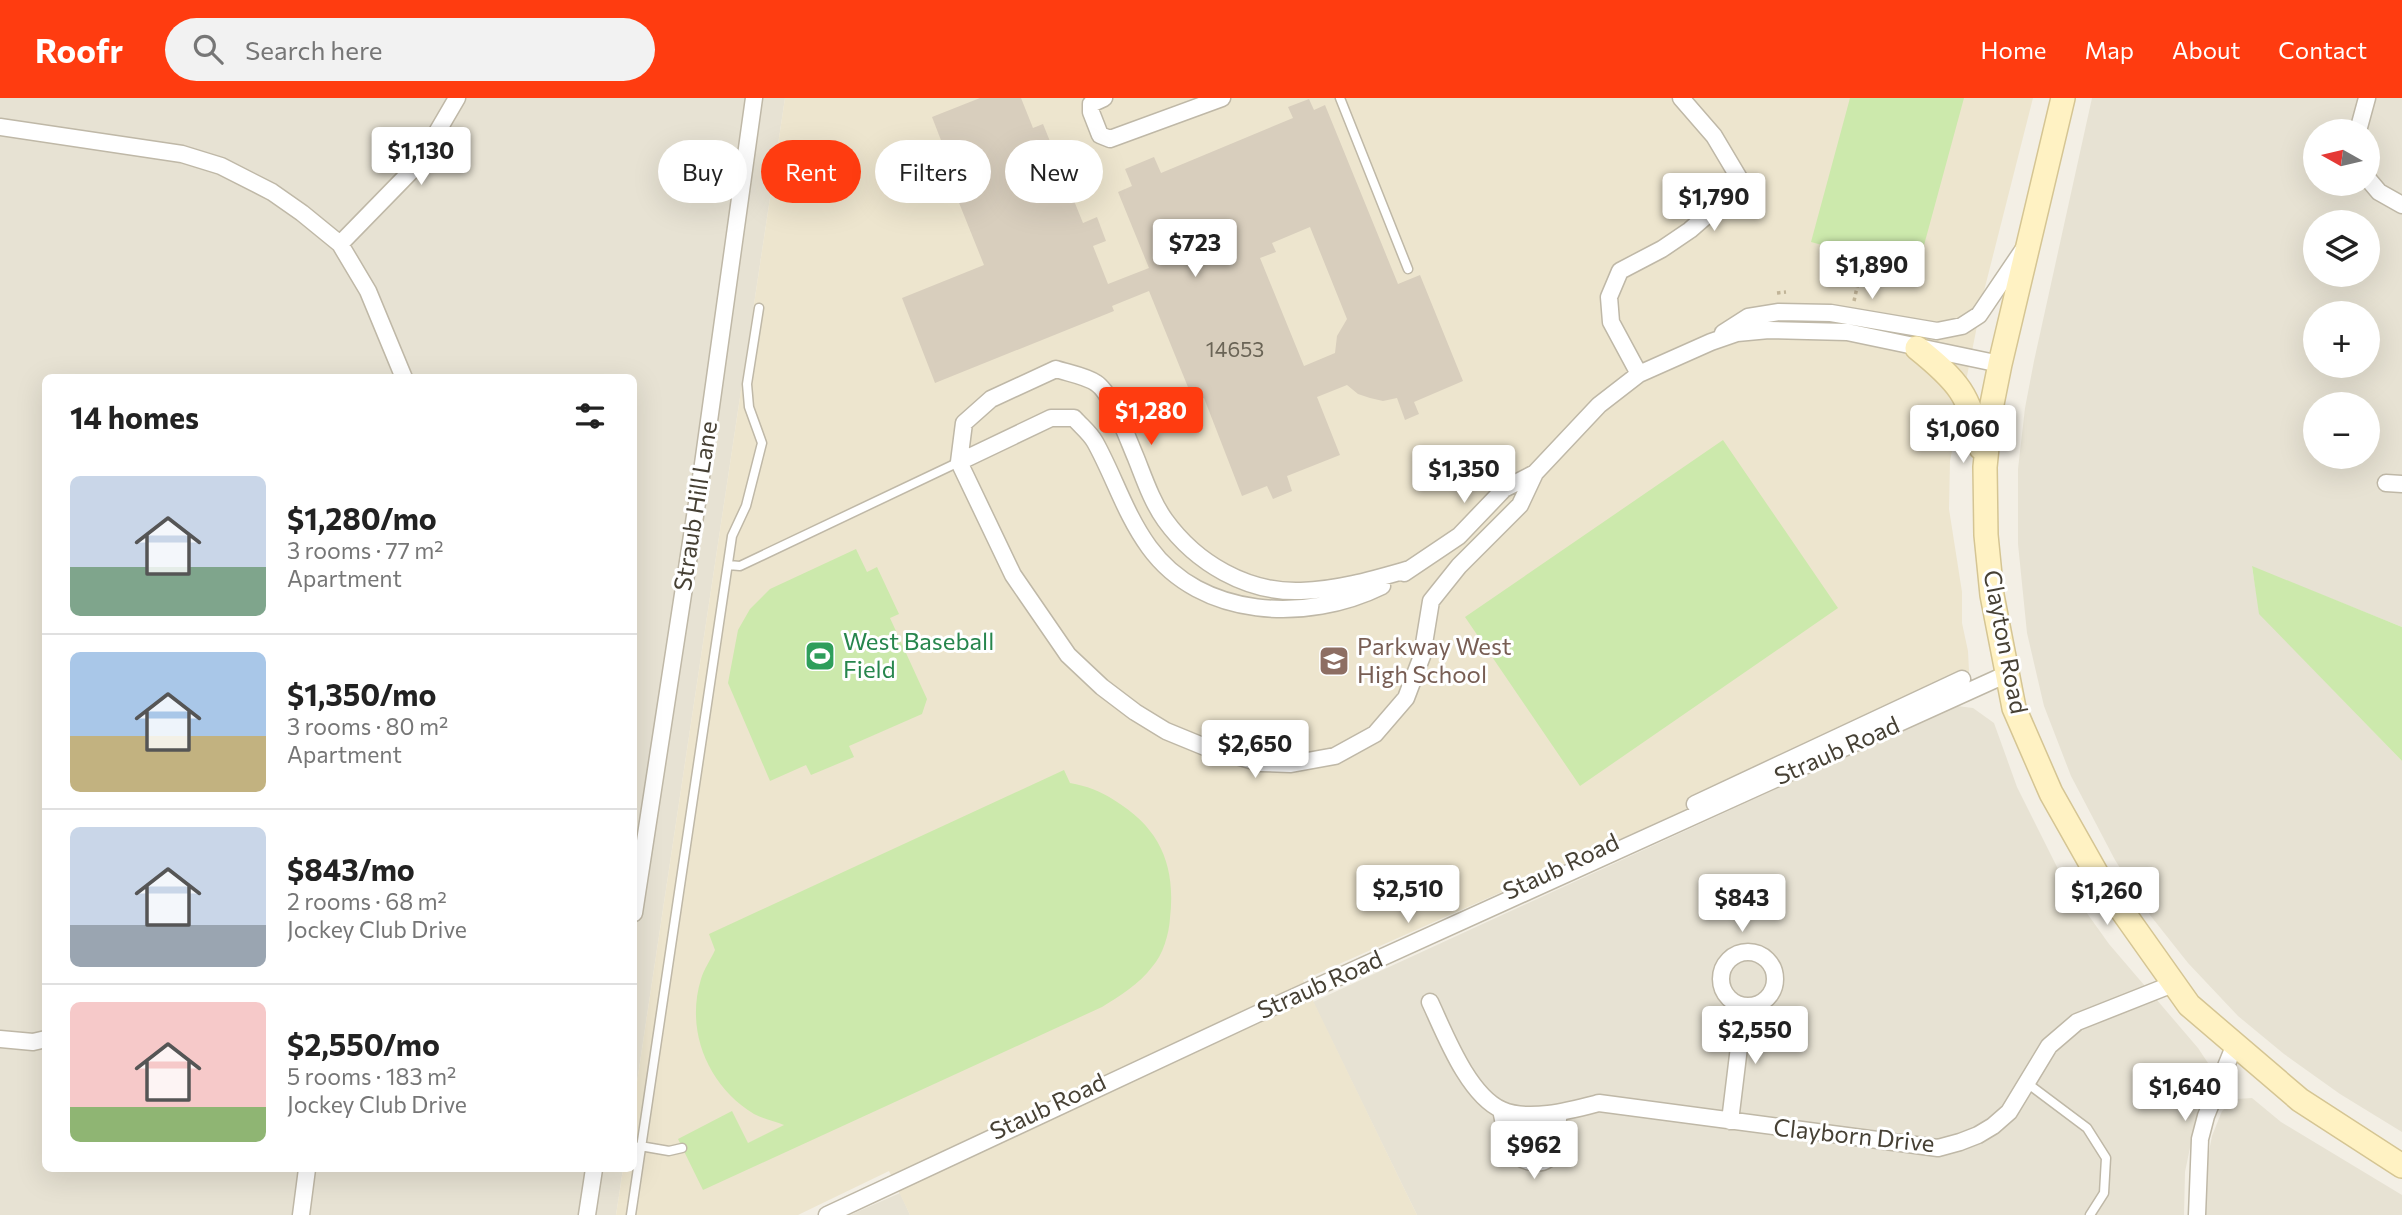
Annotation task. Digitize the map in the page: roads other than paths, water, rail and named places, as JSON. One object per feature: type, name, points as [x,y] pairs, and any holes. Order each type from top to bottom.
[{"type":"main road","name":"Clayton Road","points":[[2063,98],[2000,364],[1991,409],[1985,464],[1989,569],[2014,708],[2050,793],[2099,878],[2189,1004],[2300,1100],[2402,1166]]},
{"type":"main road","points":[[1917,348],[1961,388],[1976,424],[1985,464]]},
{"type":"street","points":[[340,244],[419,163],[457,98]]},
{"type":"street","name":"Straub Hill Lane","points":[[637,895],[704,464],[754,98]]},
{"type":"street","points":[[1104,98],[1091,104],[1091,112],[1100,135],[1110,139],[1222,98]]},
{"type":"street","points":[[1639,374],[1611,322],[1609,297],[1620,271],[1662,249],[1690,230],[1721,203],[1739,178],[1714,136],[1681,98]]},
{"type":"street","points":[[2361,119],[2367,98]]},
{"type":"street","points":[[0,127],[182,154],[221,166],[272,192],[340,244],[368,291],[402,374]]},
{"type":"street","points":[[2380,193],[2402,205]]},
{"type":"street","points":[[1711,342],[1748,317],[1779,312],[1831,313],[1937,331],[1962,326],[1979,315],[2028,242]]},
{"type":"street","points":[[1410,569],[1343,587],[1298,592],[1239,580],[1210,565],[1184,544],[1163,519],[1115,408],[1097,383],[1056,369],[991,399],[964,423],[959,462],[1013,575],[1068,656],[1102,687],[1166,731],[1205,747],[1261,763],[1291,764],[1335,756],[1375,734],[1406,698],[1422,656],[1431,601],[1460,566],[1520,505],[1535,473],[1599,405],[1639,374],[1737,333],[1769,330],[1847,332],[2000,364]]},
{"type":"street","points":[[959,462],[1051,418],[1074,418],[1094,440],[1126,509],[1149,548],[1183,580],[1205,593],[1245,607],[1276,611],[1345,599],[1379,588],[1459,537],[1504,489],[1535,473]]},
{"type":"street","name":"Straub Road","points":[[827,1215],[1282,1003],[2007,674]]},
{"type":"street","name":"Staub Road","points":[[818,1215],[1962,679]]},
{"type":"street","name":"Clayborn Drive","points":[[1501,1110],[1530,1114],[1558,1113],[1599,1103],[1938,1148],[1960,1142],[1993,1126],[2010,1112],[2049,1046],[2077,1021],[2173,984]]},
{"type":"street","points":[[1430,1002],[1461,1068],[1484,1096],[1501,1110],[1511,1149],[1518,1157],[1537,1163],[1546,1161],[1554,1153],[1558,1137],[1558,1113]]},
{"type":"street","points":[[1730,1121],[1744,1006]]},
{"type":"street","points":[[0,1039],[42,1041]]},
{"type":"street","points":[[2197,1215],[2200,1139],[2206,1116],[2235,1044]]},
{"type":"street","points":[[301,1215],[307,1172]]},
{"type":"street","points":[[587,1215],[594,1172]]},
{"type":"lane","points":[[1340,98],[1408,268]]},
{"type":"lane","points":[[637,1169],[728,565],[733,536],[746,506],[762,443],[749,407],[747,384],[759,308]]},
{"type":"lane","points":[[728,565],[740,566],[959,462]]},
{"type":"lane","points":[[2027,1083],[2087,1128],[2106,1158],[2104,1193],[2090,1215]]},
{"type":"lane","points":[[640,1146],[669,1151],[682,1148]]},
{"type":"lane","points":[[631,1215],[637,1172]]},
{"type":"place","name":"West Baseball Field","points":[[820,656]]},
{"type":"place","name":"Parkway West High School","points":[[1334,661]]}]
